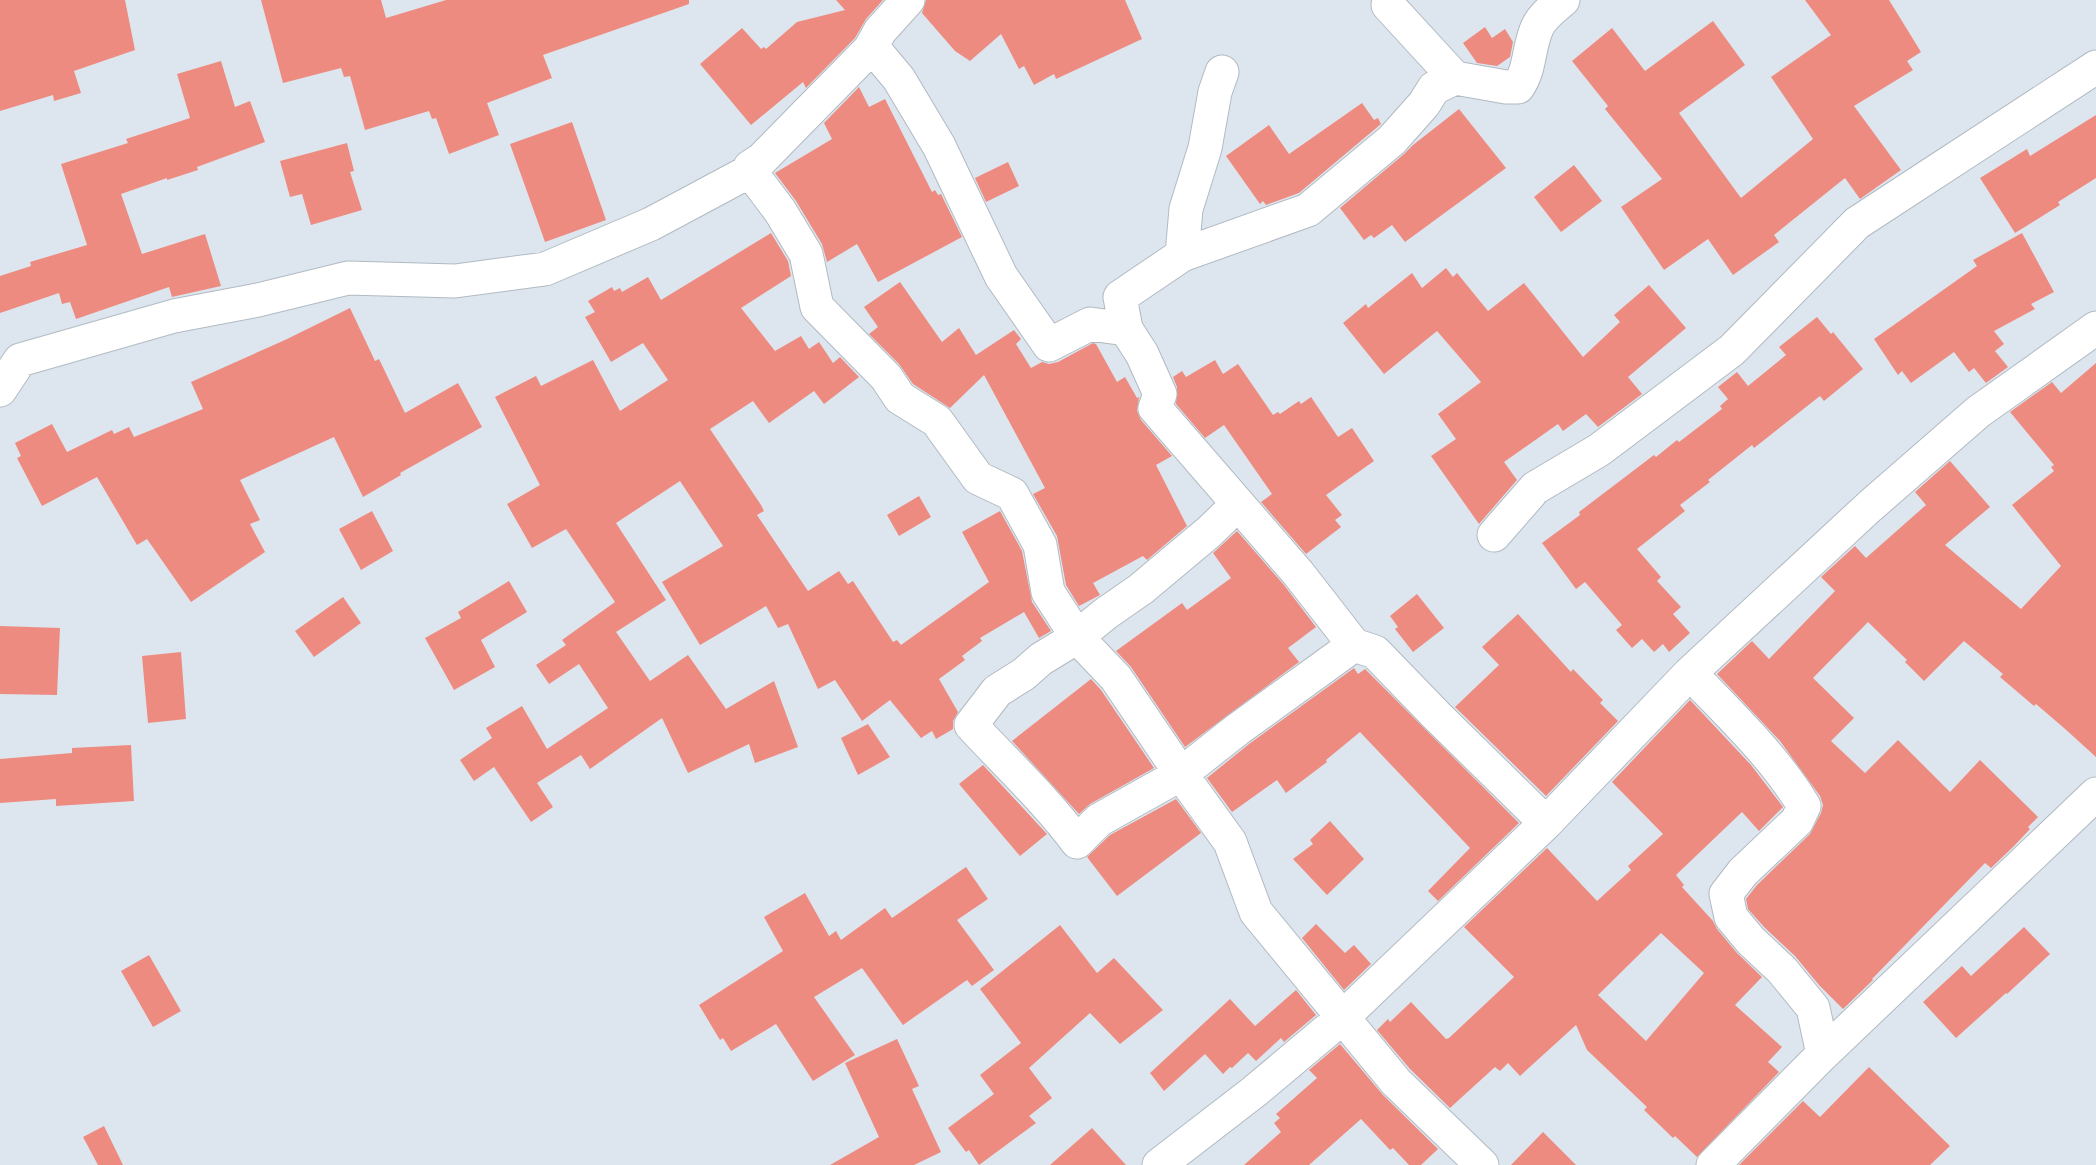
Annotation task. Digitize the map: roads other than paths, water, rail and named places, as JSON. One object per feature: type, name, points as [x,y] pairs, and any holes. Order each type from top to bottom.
[{"type":"street","points":[[0,390],[20,360],[174,316],[258,300],[348,278],[455,281],[545,269],[651,224],[750,171],[750,167],[762,159],[870,49],[880,31],[908,0]]},
{"type":"street","points":[[1546,823],[1375,652],[1354,645],[1298,573],[1155,408],[1160,394],[1142,354],[1126,329],[1120,297],[1182,255],[1308,210],[1392,140],[1424,104],[1434,88],[1455,78],[1518,87],[1526,76],[1537,27],[1551,4]]},
{"type":"street","points":[[1388,5],[1455,78]]},
{"type":"street","points":[[870,49],[879,55],[899,79],[939,146],[1001,276],[1049,345],[1090,324],[1126,329]]},
{"type":"street","points":[[1494,535],[1535,488],[1599,450],[1732,350],[1857,223],[2096,67]]},
{"type":"street","points":[[1182,255],[1186,210],[1205,148],[1215,92],[1222,72]]},
{"type":"street","points":[[750,171],[780,211],[806,254],[817,307],[886,377],[900,398],[937,421],[978,478],[1012,494],[1040,544],[1048,592],[1077,637],[1116,678],[1230,842],[1256,912],[1396,1082],[1482,1165]]},
{"type":"street","points":[[1159,1165],[1256,1091],[1343,1017],[1546,823],[1690,672],[1869,507],[1978,412],[2096,328]]},
{"type":"street","points":[[1238,504],[1160,574],[1077,637],[997,691],[970,725],[1054,811],[1077,842],[1099,820],[1181,774],[1238,729],[1354,645]]},
{"type":"street","points":[[1690,672],[1758,744],[1790,783],[1804,806],[1797,821],[1743,872],[1726,894],[1731,917],[1751,941],[1782,970],[1814,1008],[1823,1053]]},
{"type":"street","points":[[1713,1165],[1823,1053],[2096,794]]}]
